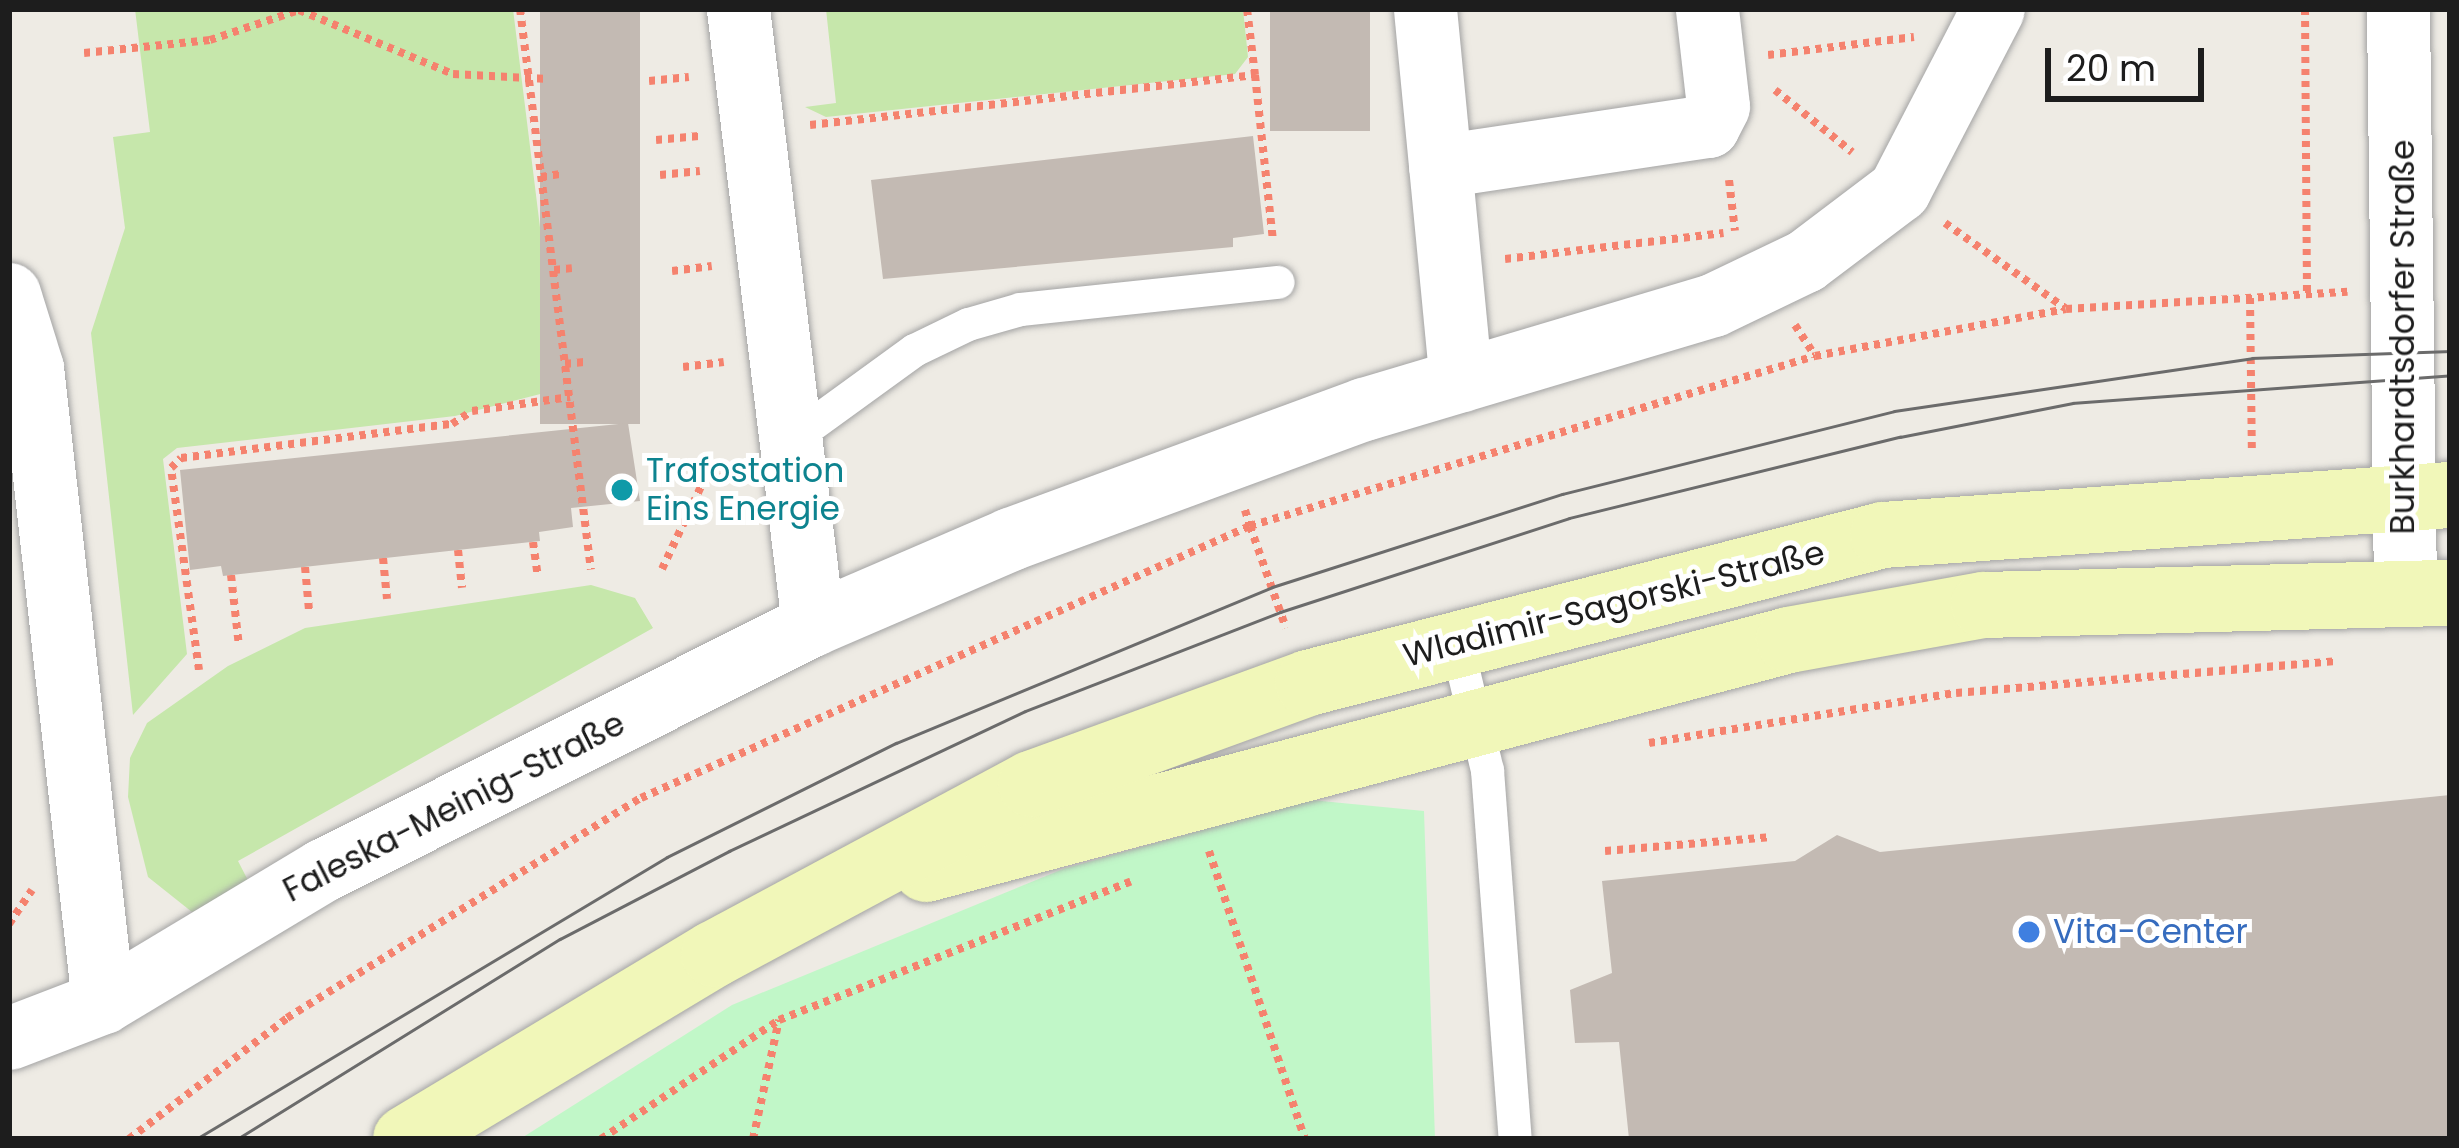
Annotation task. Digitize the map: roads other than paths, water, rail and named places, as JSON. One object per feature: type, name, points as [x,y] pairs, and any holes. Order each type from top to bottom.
[{"type":"main road","name":"Wladimir-Sagorski-Straße","points":[[406,1139],[823,896],[1031,784],[1308,683],[1883,535],[2427,496]]},
{"type":"main road","name":"Wladimir-Sagorski-Straße","points":[[823,896],[1789,640],[1984,605],[2427,592]]},
{"type":"street","points":[[738,9],[813,624]]},
{"type":"street","points":[[1425,9],[1461,380]]},
{"type":"street","name":"Burkhardtsdorfer Straße","points":[[2398,9],[2427,496],[2427,592]]},
{"type":"street","name":"Faleska-Meinig-Straße","points":[[9,1037],[103,1002],[323,870],[813,624],[1226,460],[1461,380],[1713,305],[1821,251],[1899,190],[1984,29]]},
{"type":"street","points":[[1440,166],[1708,126],[1718,106],[1718,36]]},
{"type":"street","points":[[9,294],[32,368],[103,1002]]},
{"type":"lane","points":[[790,440],[914,350],[968,324],[1020,309],[1276,268]]},
{"type":"lane","points":[[1456,642],[1492,817],[1515,1139]]},
{"type":"tram line","points":[[196,1139],[667,857],[896,743],[1272,587],[1562,494],[1894,411],[2252,358],[2450,351]]},
{"type":"tram line","points":[[237,1139],[560,939],[729,851],[1025,711],[1280,612],[1569,518],[1900,437],[2073,403],[2450,375]]},
{"type":"place","name":"Trafostation Eins Energie","points":[[622,490]]},
{"type":"place","name":"Vita-Center","points":[[2029,932]]}]
